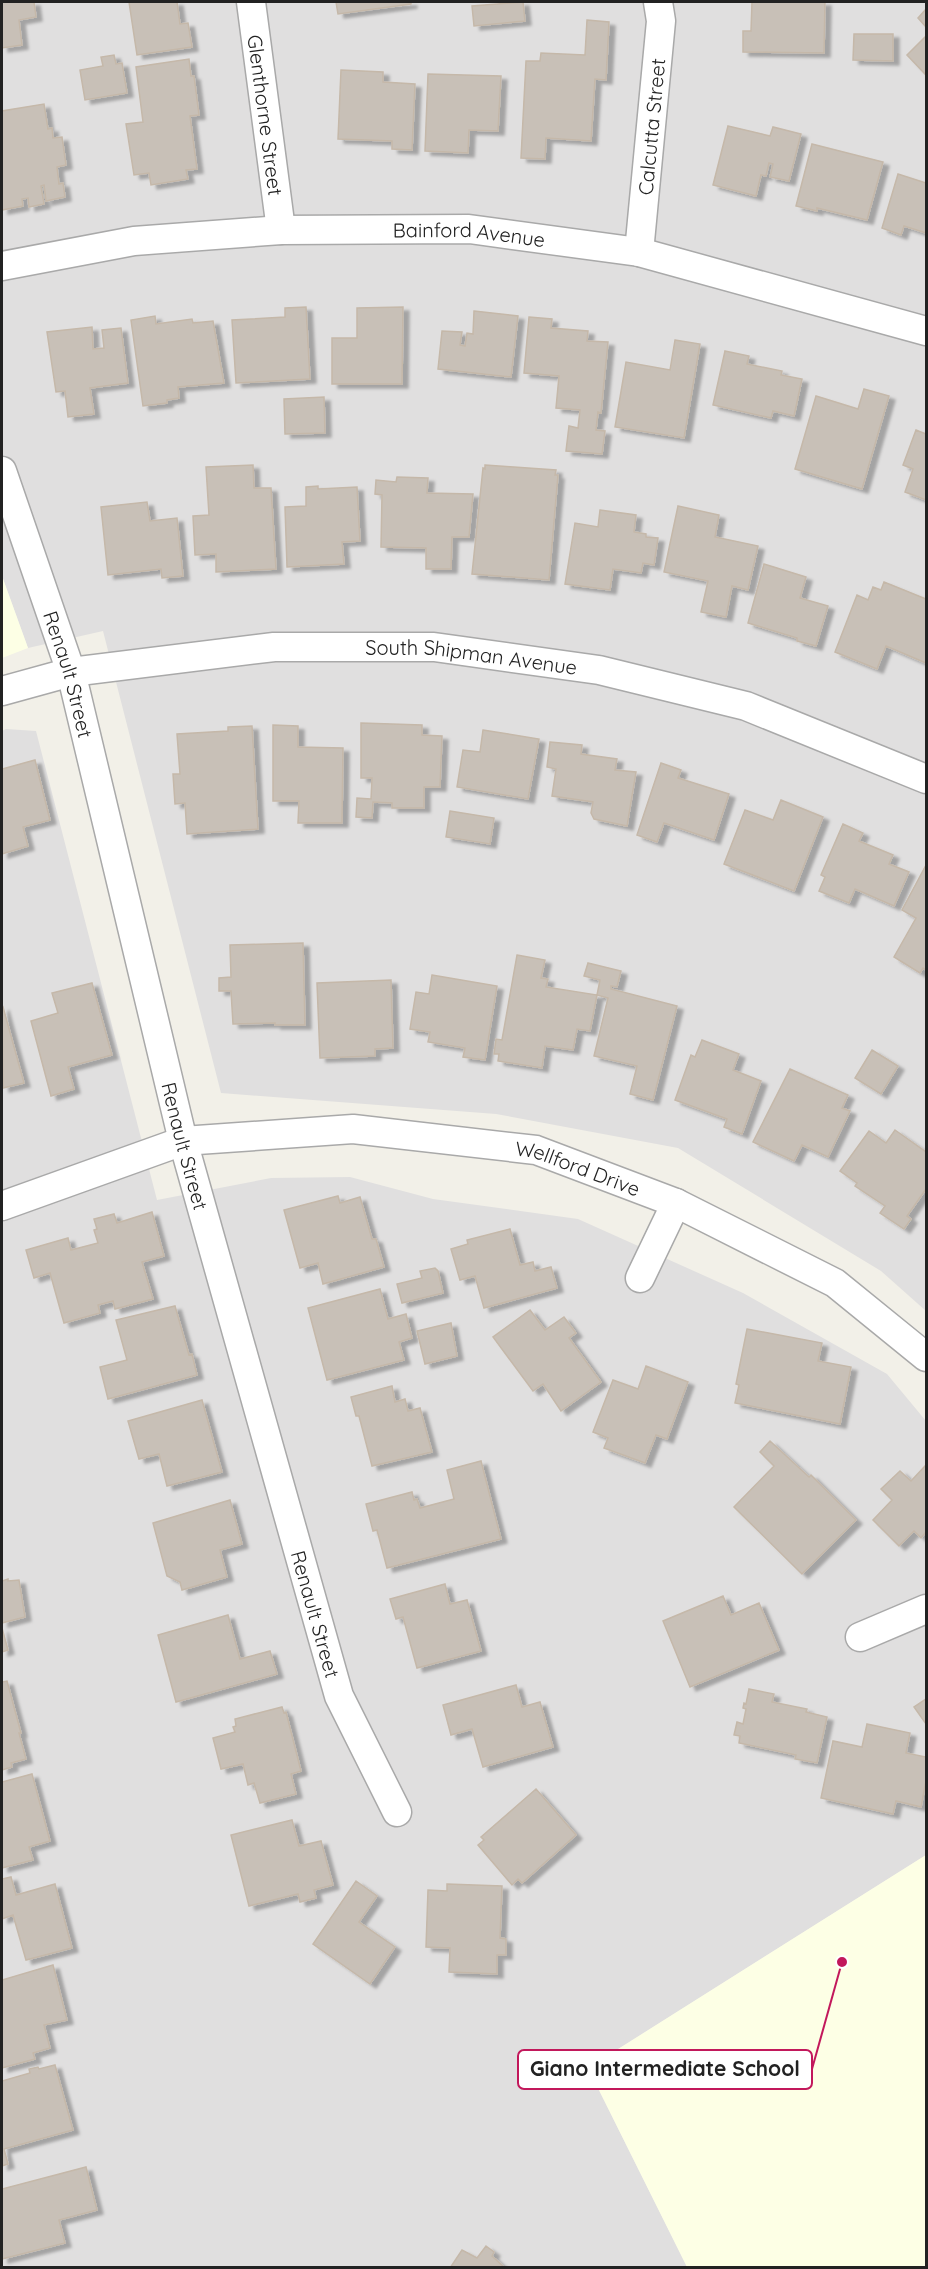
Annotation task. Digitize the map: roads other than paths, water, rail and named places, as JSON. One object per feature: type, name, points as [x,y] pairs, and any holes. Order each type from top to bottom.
[{"type":"street","name":"Glenthorne Street","points":[[251,2],[281,230]]},
{"type":"street","name":"Calcutta Street","points":[[639,252],[661,21],[658,2]]},
{"type":"street","name":"Bainford Avenue","points":[[2,266],[134,241],[281,230],[469,229],[639,252],[927,331]]},
{"type":"street","name":"Renault Street","points":[[2,471],[71,672],[183,1141],[339,1696],[397,1812]]},
{"type":"street","name":"South Shipman Avenue","points":[[2,691],[71,672],[274,646],[434,647],[599,670],[746,706],[927,779]]},
{"type":"street","name":"Wellford Drive","points":[[2,1206],[183,1141],[353,1129],[536,1150],[676,1203],[835,1283],[927,1356]]},
{"type":"street","points":[[640,1278],[676,1203]]},
{"type":"street","points":[[860,1637],[927,1609]]},
{"type":"place","name":"Giano Intermediate School","points":[[842,1962]]}]
